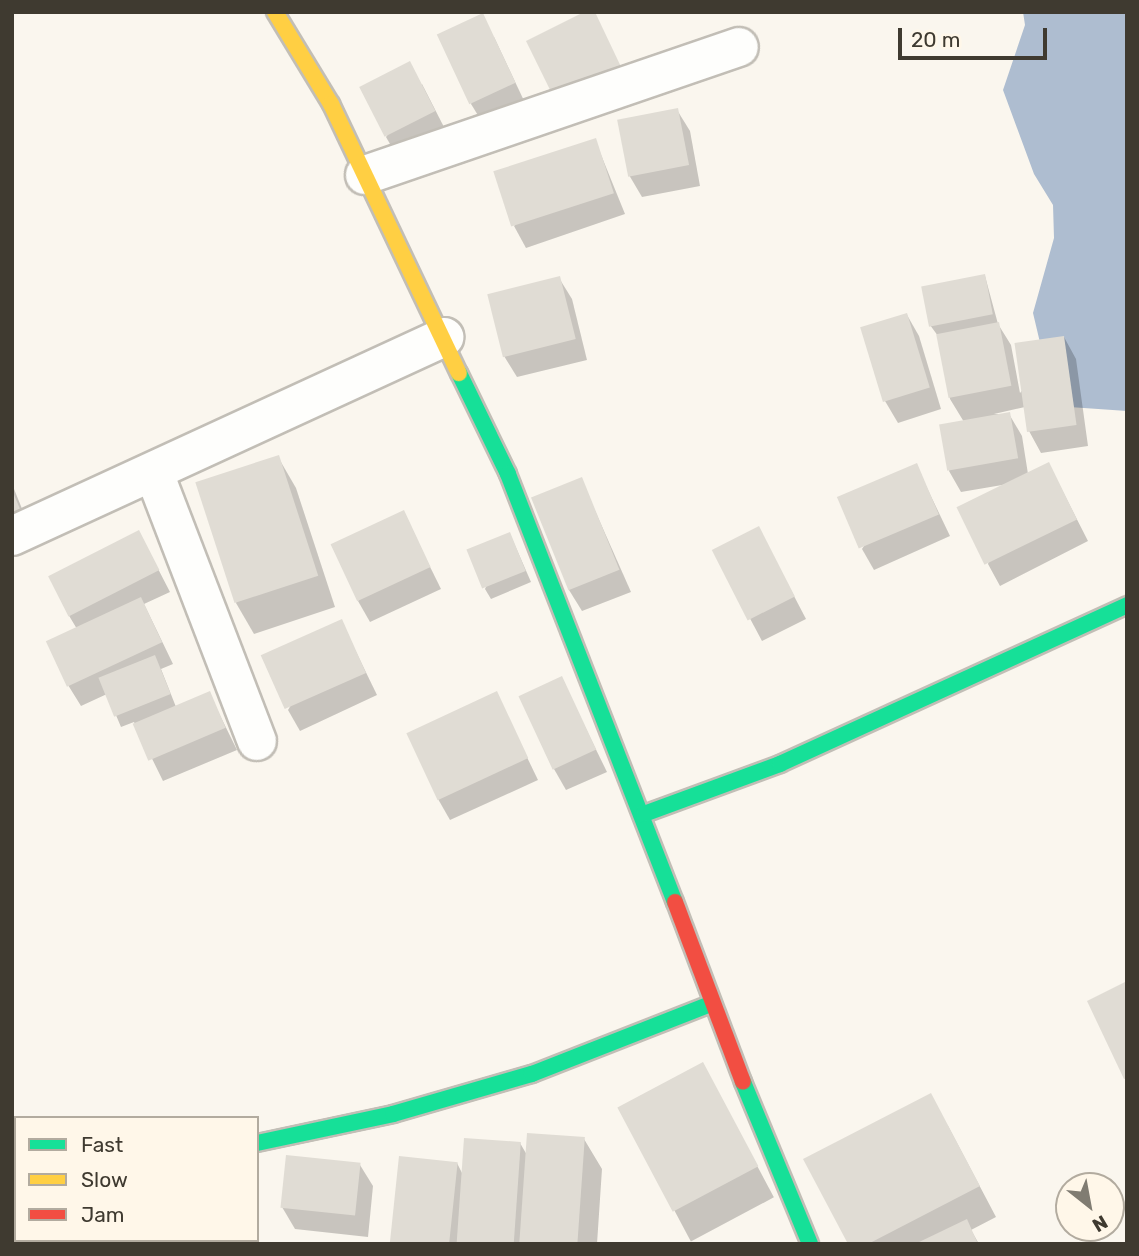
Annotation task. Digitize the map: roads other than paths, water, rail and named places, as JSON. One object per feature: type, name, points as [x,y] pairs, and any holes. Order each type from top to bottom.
[{"type":"street","points":[[275,12],[331,104],[508,474],[644,814],[711,1004],[810,1244]]},
{"type":"street","points":[[365,175],[739,47]]},
{"type":"street","points":[[12,536],[444,337]]},
{"type":"street","points":[[153,473],[257,741]]},
{"type":"street","points":[[644,814],[780,764],[1127,605]]},
{"type":"street","points":[[259,1143],[393,1114],[532,1074],[711,1004]]},
{"type":"water","points":[[1023,12],[1127,12],[1127,411],[1055,406],[1033,313],[1054,238],[1053,205],[1034,174],[1003,90],[1025,25]]}]
